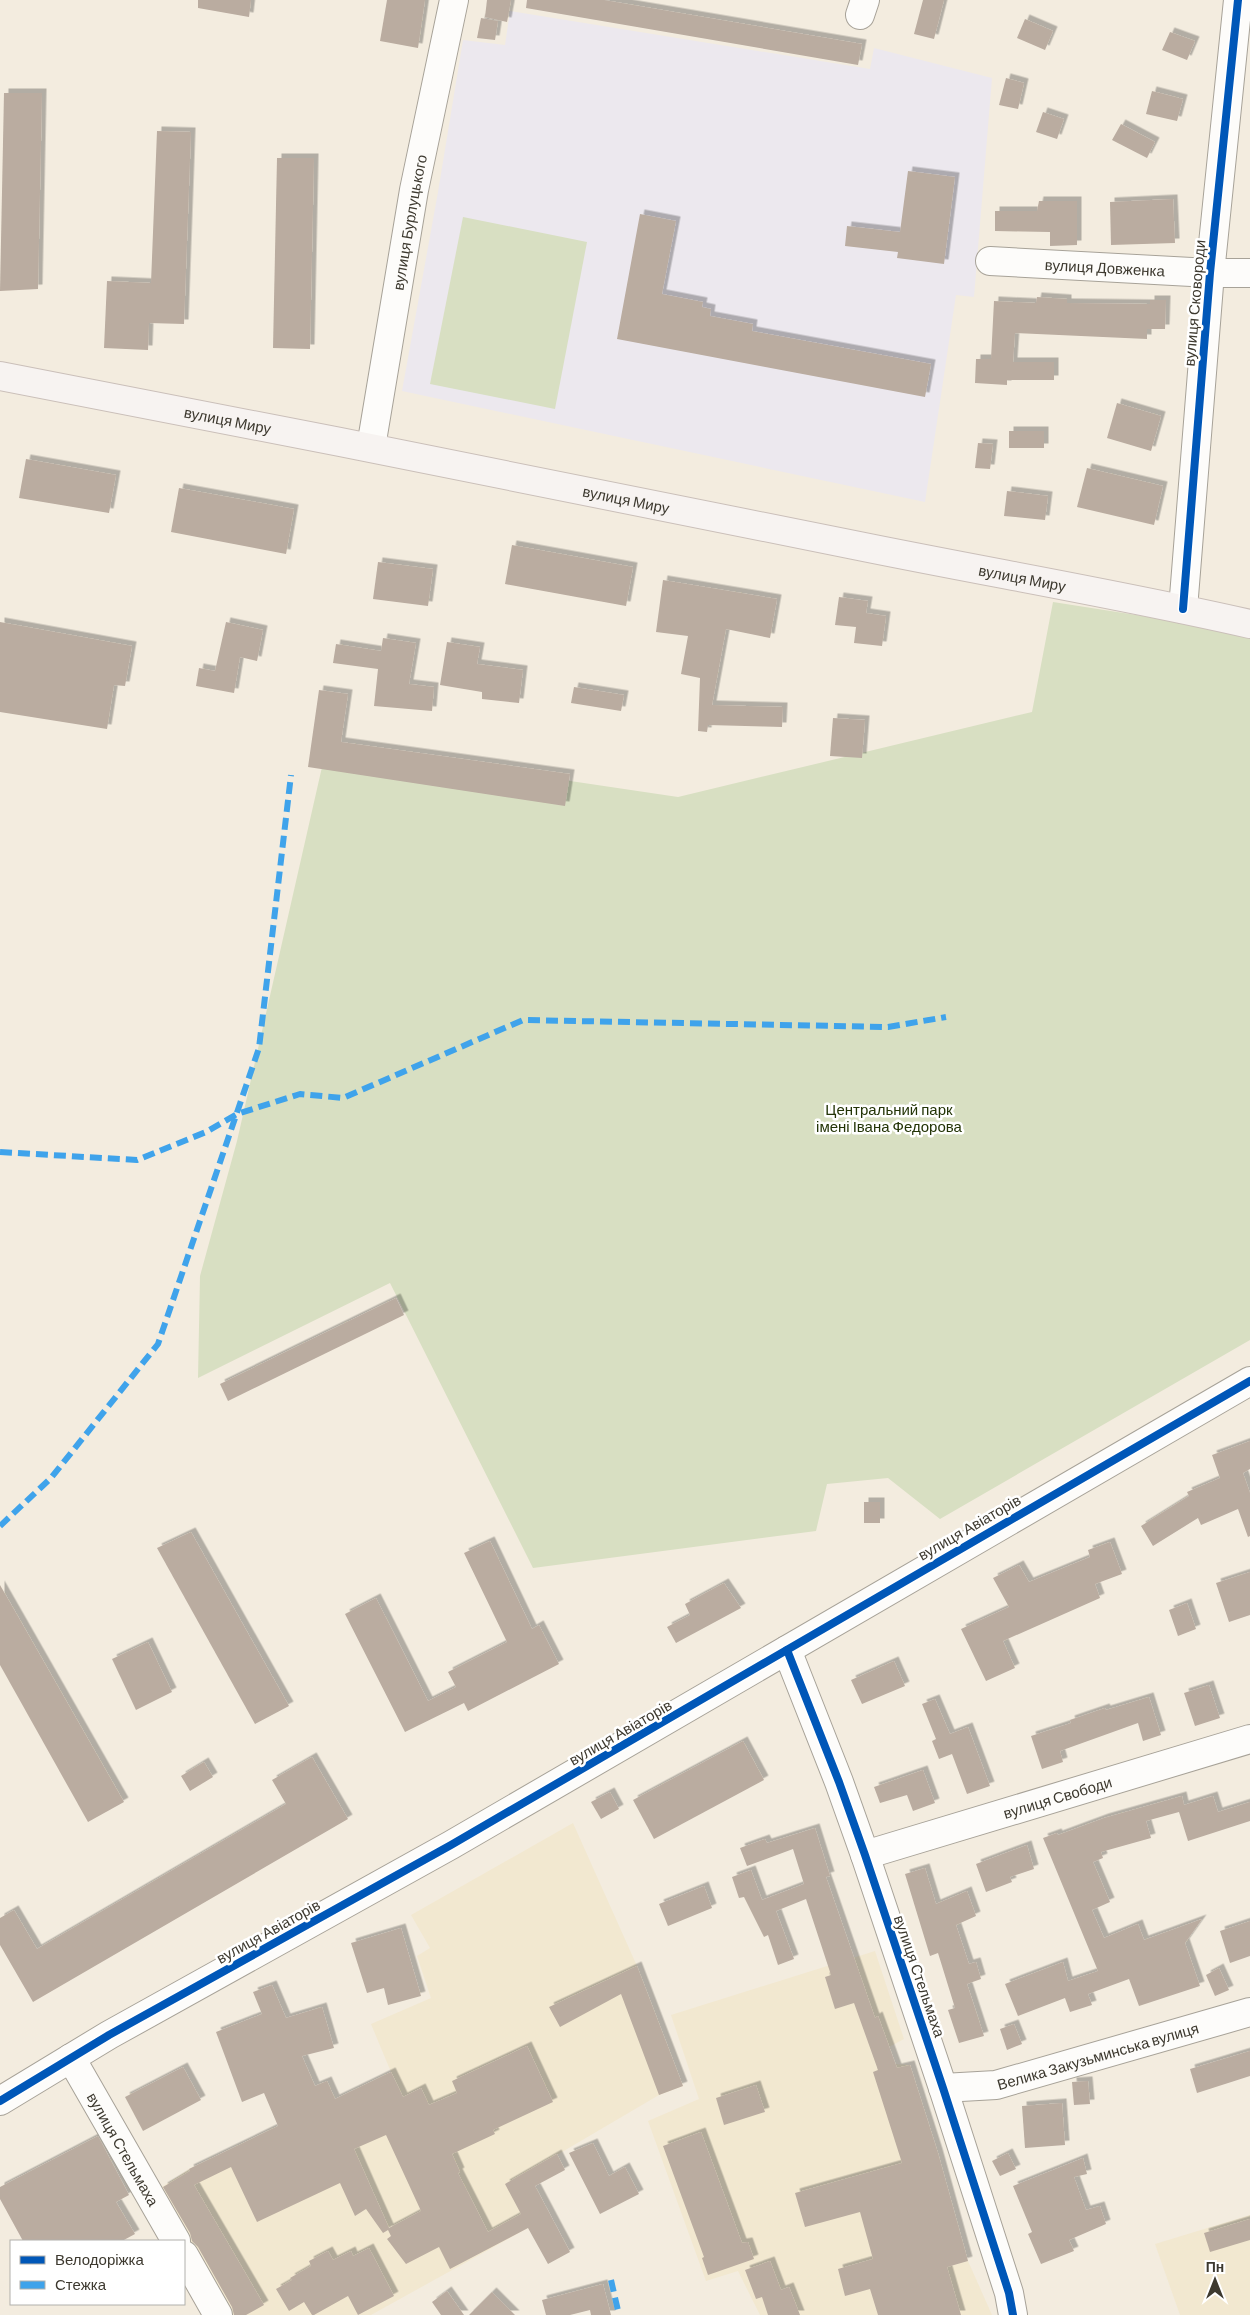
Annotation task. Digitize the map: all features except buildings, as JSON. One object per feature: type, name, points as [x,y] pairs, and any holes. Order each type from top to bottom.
[{"type":"main road","name":"вулиця Миру","points":[[0,376],[371,447],[1250,624]]},
{"type":"street","name":"вулиця Бурлуцького","points":[[371,447],[414,190],[454,0]]},
{"type":"street","name":"вулиця Сковороди","points":[[1183,609],[1210,273],[1238,0]]},
{"type":"street","name":"вулиця Довженка","points":[[990,261],[1210,273],[1250,273]]},
{"type":"street","name":"вулиця Авіаторів","points":[[0,2101],[71,2058],[451,1845],[1250,1381]]},
{"type":"street","name":"вулиця Стельмаха","points":[[787,1650],[839,1782],[865,1855],[1009,2293],[1012,2315]]},
{"type":"street","name":"вулиця Свободи","points":[[865,1855],[1250,1739]]},
{"type":"street","name":"Велика Закузьминська вулиця","points":[[943,2088],[996,2085],[1250,2012]]},
{"type":"street","name":"вулиця Стельмаха","points":[[71,2058],[175,2240]]},
{"type":"street","points":[[185,2258],[218,2315]]},
{"type":"shaded area","points":[[510,11],[870,69],[874,48],[992,78],[974,297],[956,295],[925,502],[402,391],[463,40],[505,45]]},
{"type":"shaded area","points":[[573,1823],[637,1966],[683,2086],[659,2095],[528,2172],[528,2228],[371,2315],[229,2315],[156,2191],[189,2169],[303,2114],[295,2096],[327,2081],[335,2099],[391,2072],[371,2024],[431,1998],[417,1956],[430,1948],[411,1915]]},
{"type":"shaded area","points":[[875,1951],[904,2039],[887,2048],[892,2064],[910,2065],[938,2153],[968,2261],[992,2315],[760,2315],[738,2271],[706,2281],[648,2121],[699,2099],[671,2015]]},
{"type":"shaded area","points":[[1250,2215],[1250,2315],[1180,2315],[1155,2244]]},
{"type":"green space","points":[[463,217],[587,242],[555,409],[430,384]]},
{"type":"green space","name":"Центральний парк імені Івана Федорова","points":[[1053,602],[1213,627],[1250,636],[1250,1340],[940,1519],[888,1478],[827,1484],[816,1531],[533,1568],[390,1283],[198,1378],[200,1276],[237,1141],[327,745],[678,797],[1032,712]]},
{"type":"marked path","points":[[0,1526],[51,1478],[158,1344],[259,1048],[291,775]]},
{"type":"marked path","points":[[0,1152],[137,1160],[206,1132],[237,1114],[300,1094],[343,1098],[523,1020],[888,1027],[946,1017]]},
{"type":"marked path","points":[[611,2280],[619,2315]]},
{"type":"cycle path","points":[[1183,609],[1210,273],[1238,0]]},
{"type":"cycle path","points":[[0,2101],[109,2035],[451,1845],[1250,1381]]},
{"type":"cycle path","points":[[787,1650],[839,1782],[865,1855],[1009,2293],[1013,2315]]}]
